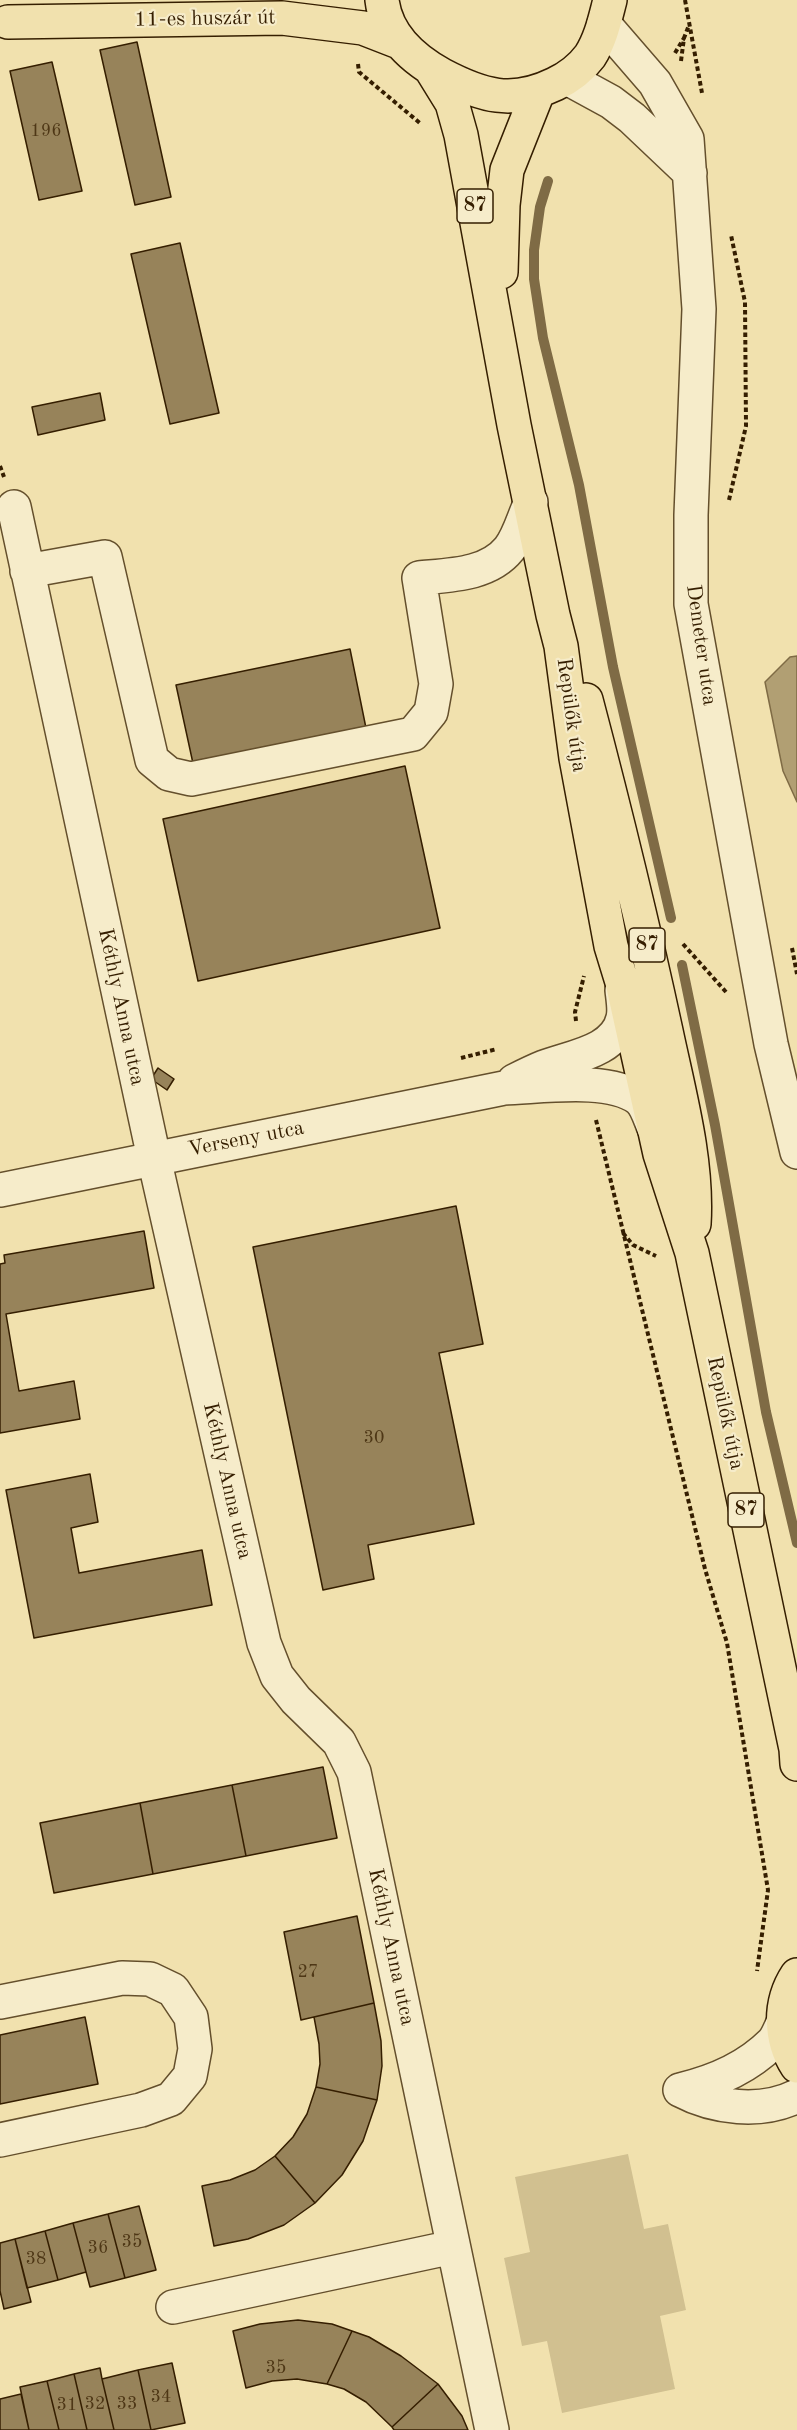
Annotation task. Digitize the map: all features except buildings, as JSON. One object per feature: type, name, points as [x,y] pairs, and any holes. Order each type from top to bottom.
[{"type":"main road","name":"11-es huszár út","points":[[4,22],[172,0]]},
{"type":"main road","name":"87","points":[[381,0],[383,10],[399,42],[431,69],[473,91],[506,97],[538,92],[567,78],[590,56],[607,12]]},
{"type":"main road","name":"11-es huszár út","points":[[4,22],[282,18],[363,28],[399,42]]},
{"type":"main road","name":"87","points":[[431,69],[452,103],[461,135],[500,349],[561,646]]},
{"type":"main road","name":"87","points":[[500,349],[503,205],[507,170],[538,92]]},
{"type":"main road","name":"Repülők útja","points":[[561,646],[579,674],[646,940],[689,1148],[695,1202],[692,1252]]},
{"type":"main road","name":"Repülők útja","points":[[561,646],[576,758],[611,946],[622,982],[660,1154],[692,1252],[797,1754]]},
{"type":"main road","points":[[797,1975],[786,2000],[783,2023],[787,2047],[797,2066]]},
{"type":"street","name":"Demeter utca","points":[[607,12],[655,83],[687,139],[699,309],[691,515],[691,604],[764,1006],[791,1098]]},
{"type":"street","points":[[567,78],[611,102],[632,118],[690,173]]},
{"type":"street","points":[[27,571],[105,557],[152,760],[169,774],[191,779],[412,734],[431,712],[436,684],[419,578],[455,575],[487,567],[510,548],[531,502]]},
{"type":"street","name":"Kéthly Anna utca","points":[[14,507],[153,1158],[264,1643],[277,1676],[296,1700],[339,1742],[354,1772],[492,2430]]},
{"type":"street","name":"Verseny utca","points":[[491,1089],[544,1067],[589,1052],[606,1043],[618,1030],[623,1018],[622,982]]},
{"type":"street","name":"Verseny utca","points":[[0,1190],[491,1089],[587,1086],[610,1088],[641,1101],[655,1130]]},
{"type":"street","points":[[791,1098],[797,1152]]},
{"type":"street","points":[[0,2002],[122,1978],[150,1979],[173,1990],[191,2017],[195,2049],[190,2076],[171,2099],[132,2112],[0,2140]]},
{"type":"street","points":[[783,2023],[774,2042],[751,2061],[705,2084],[680,2090],[714,2104],[736,2107],[760,2106],[797,2096]]},
{"type":"street","points":[[173,2307],[453,2247]]},
{"type":"path","points":[[685,0],[704,102]]},
{"type":"path","points":[[684,38],[690,23]]},
{"type":"path","points":[[729,224],[745,302],[746,426],[729,503]]},
{"type":"path","points":[[646,940],[672,939],[681,942],[742,1011],[764,1006]]},
{"type":"path","points":[[791,942],[797,974]]},
{"type":"path","points":[[660,1258],[633,1245],[623,1233],[705,1569],[727,1643],[768,1890],[757,1960],[758,1980]]},
{"type":"shaded area","points":[[797,656],[797,802],[783,771],[765,682],[790,657]]},
{"type":"shaded area","points":[[628,2154],[644,2229],[668,2224],[686,2310],[660,2316],[675,2389],[562,2413],[547,2341],[522,2346],[504,2258],[530,2252],[515,2177]]},
{"type":"waterway","points":[[548,181],[540,207],[534,250],[534,279],[543,338],[579,485],[613,667],[671,918]]},
{"type":"waterway","points":[[682,965],[715,1125],[766,1412],[797,1543]]}]
